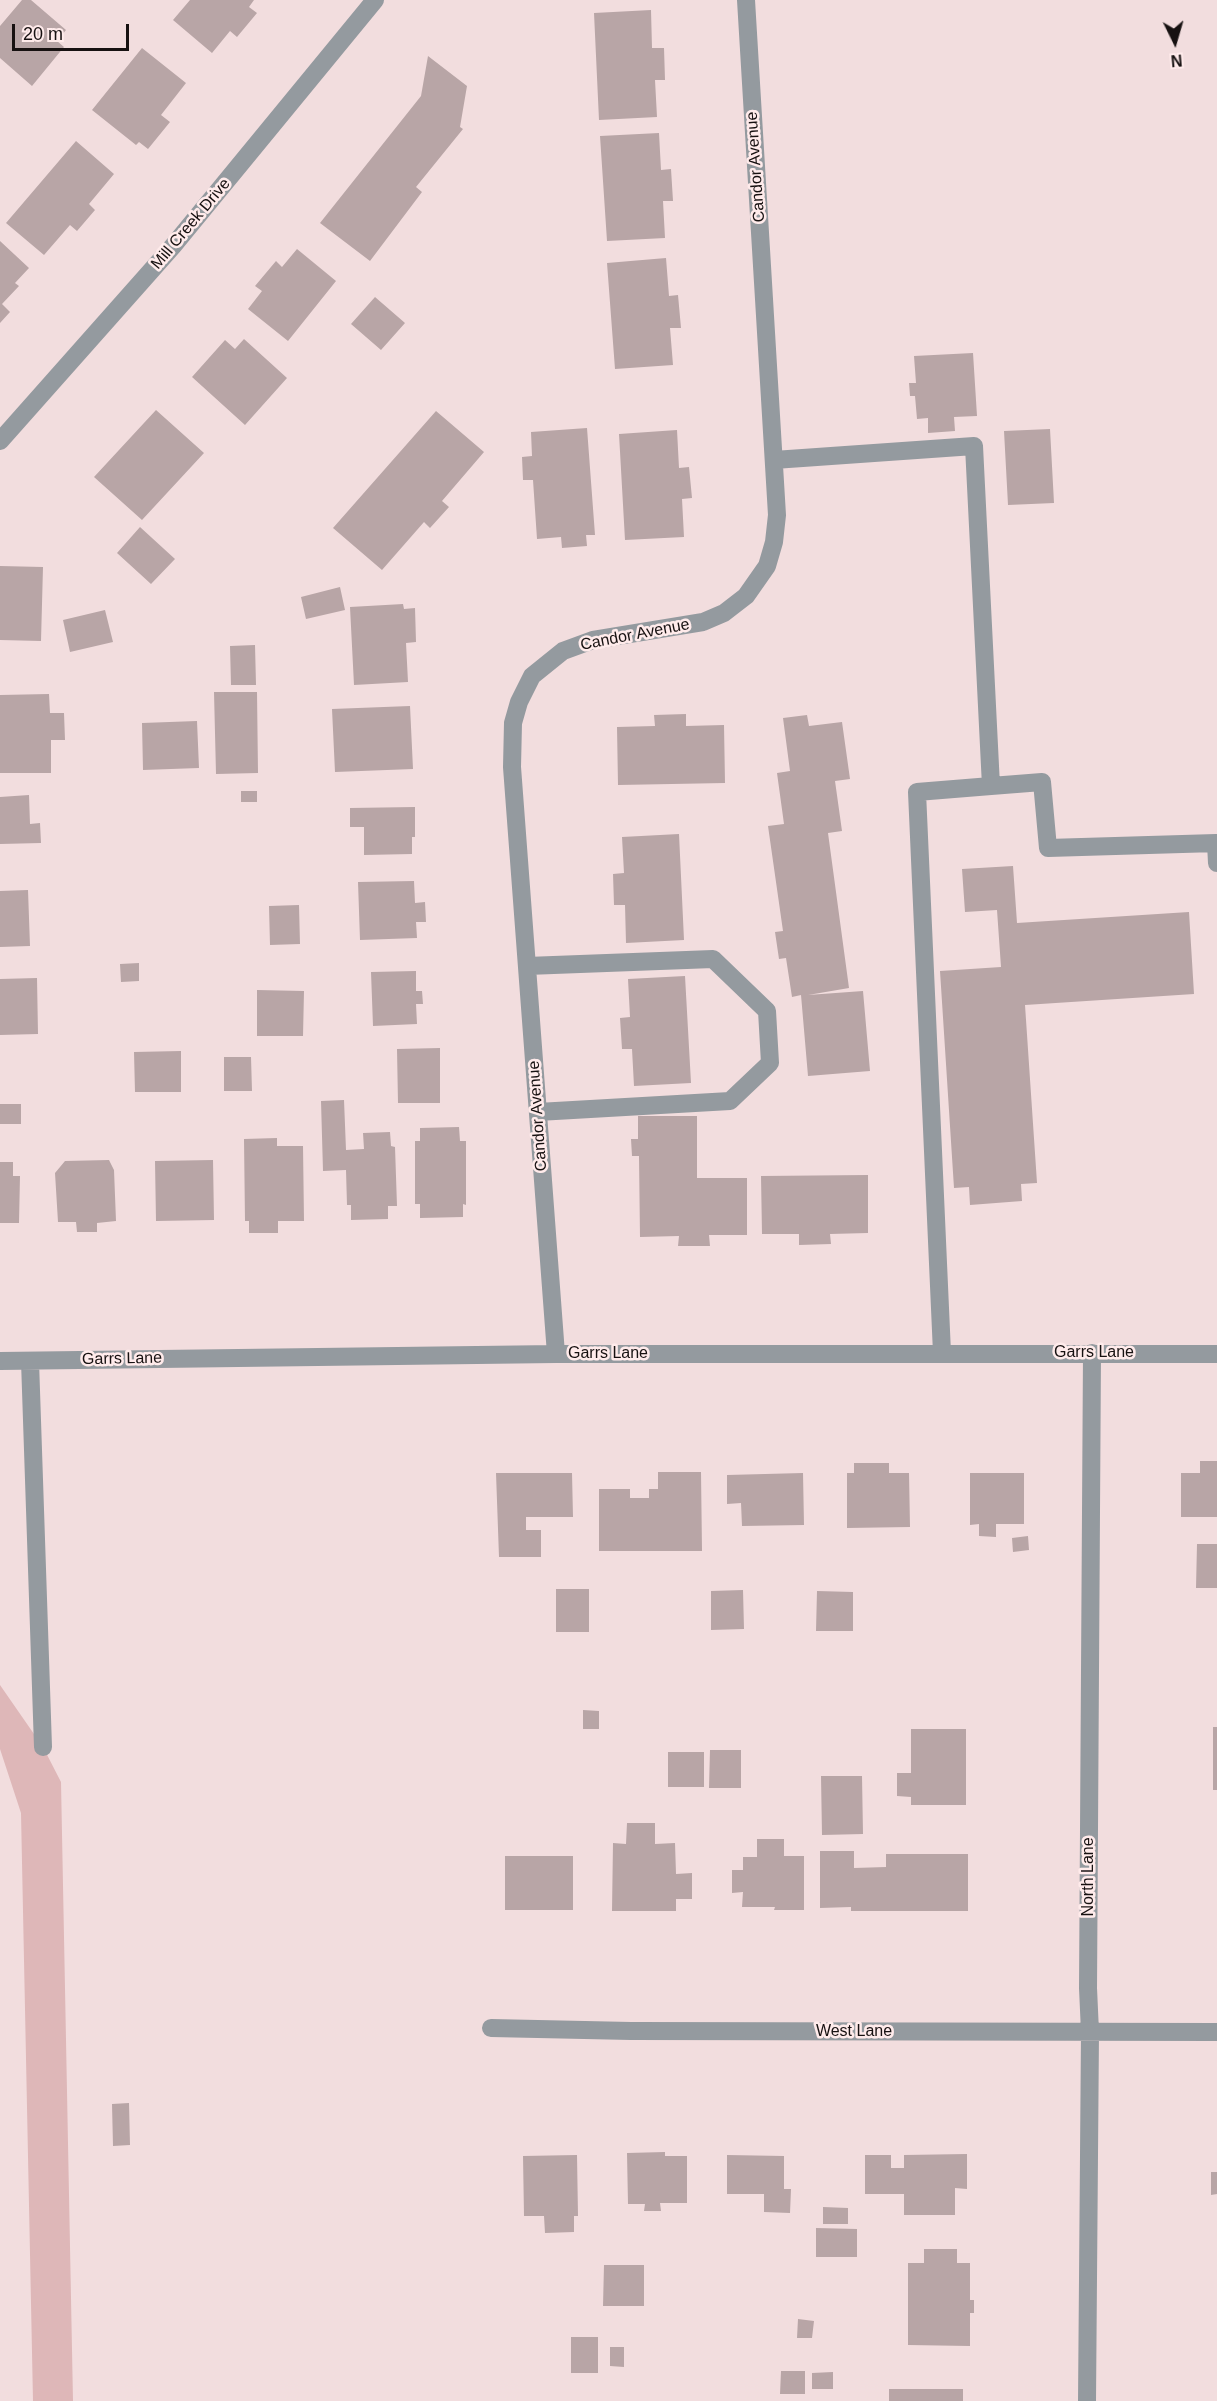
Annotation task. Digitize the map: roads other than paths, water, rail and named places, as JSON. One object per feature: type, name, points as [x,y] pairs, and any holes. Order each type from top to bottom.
[{"type":"street","name":"Mill Creek Drive","points":[[0,441],[173,246],[375,0]]},
{"type":"street","name":"Candor Avenue","points":[[556,1354],[512,767],[513,723],[519,702],[532,676],[563,651],[593,640],[703,622],[724,613],[746,596],[767,566],[774,542],[777,515],[746,0]]},
{"type":"street","points":[[774,460],[974,446],[991,786]]},
{"type":"street","points":[[942,1353],[917,792],[1042,782],[1048,848],[1216,843],[1217,863]]},
{"type":"street","points":[[526,966],[713,959],[767,1011],[770,1063],[730,1101],[538,1112]]},
{"type":"street","name":"North Lane","points":[[1087,2401],[1092,1353]]},
{"type":"street","name":"Garrs Lane","points":[[0,1361],[556,1354],[1217,1353]]},
{"type":"street","points":[[30,1361],[43,1748]]},
{"type":"street","name":"West Lane","points":[[491,2028],[630,2031],[1217,2032]]}]
